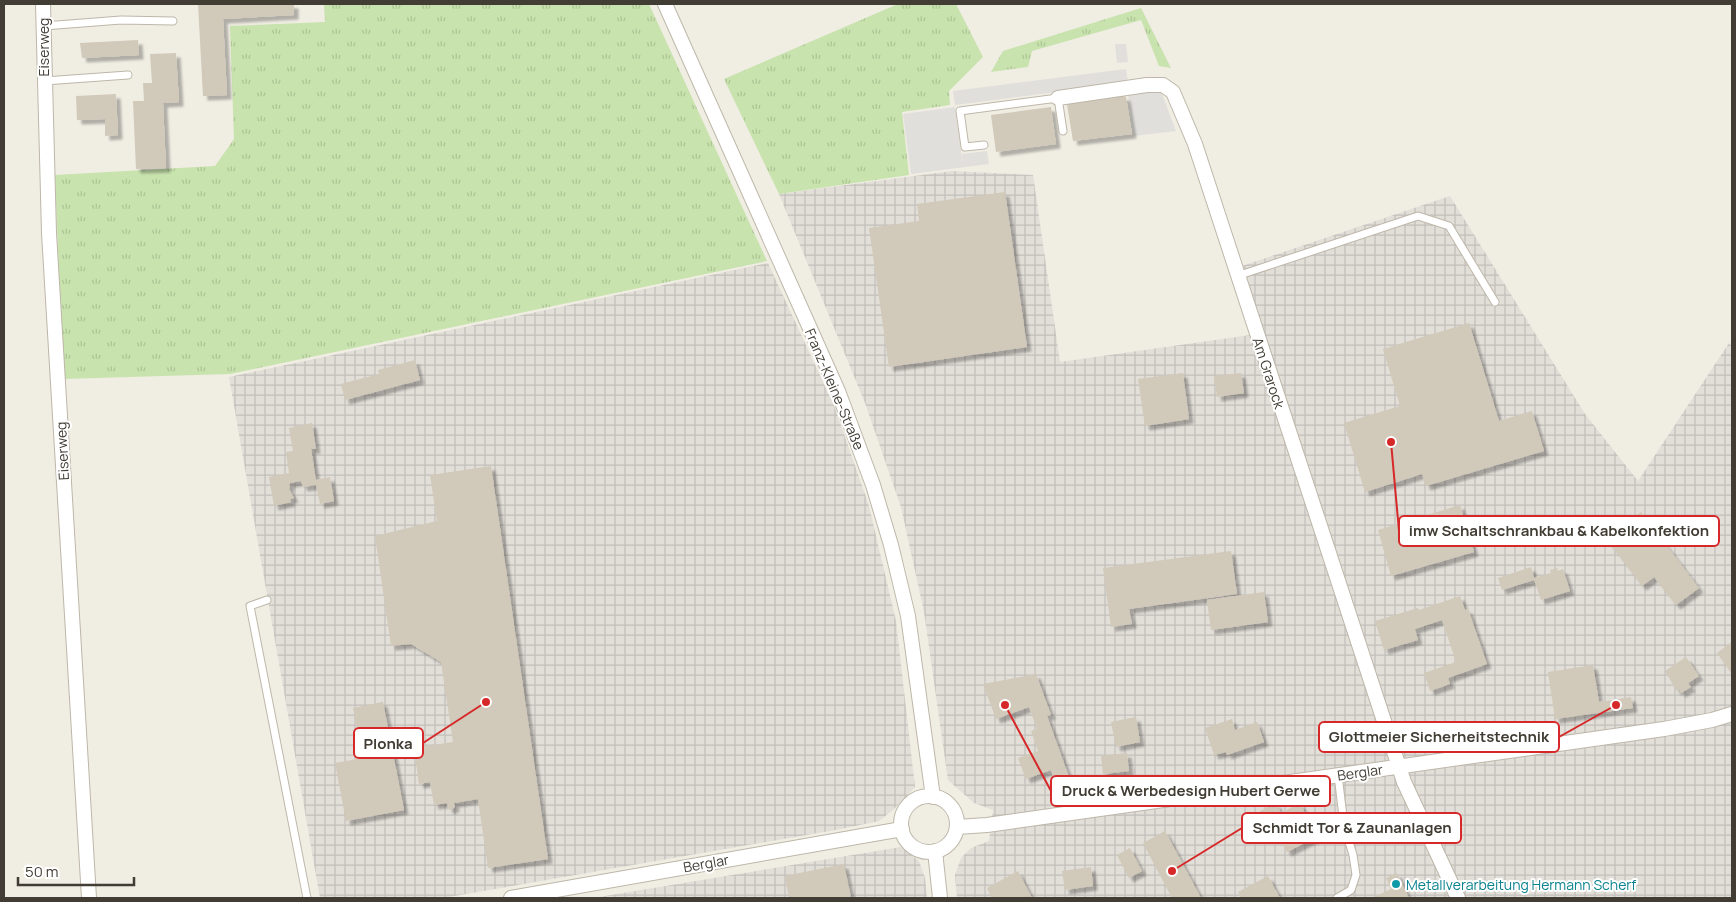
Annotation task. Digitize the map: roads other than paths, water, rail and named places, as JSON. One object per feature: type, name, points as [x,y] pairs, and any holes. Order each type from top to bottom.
[{"type":"street","name":"Eiserweg","points":[[43,4],[48,233],[88,898]]},
{"type":"street","name":"Franz-Kleine-Straße","points":[[665,4],[838,391],[873,484],[891,545],[908,616],[933,796]]},
{"type":"street","name":"Am Grarock","points":[[1058,98],[1147,85],[1163,85],[1173,92],[1195,144],[1398,767],[1458,898]]},
{"type":"street","name":"Berglar","points":[[957,827],[988,825],[1664,729],[1712,720],[1732,714]]},
{"type":"street","points":[[933,796],[948,804],[953,810],[957,827],[950,842],[944,848],[926,852],[910,844],[902,828],[902,820],[910,805],[916,800],[933,796]]},
{"type":"street","name":"Berglar","points":[[511,898],[902,828]]},
{"type":"street","points":[[935,851],[940,898]]},
{"type":"lane","points":[[44,26],[121,20],[173,21]]},
{"type":"lane","points":[[44,81],[128,75]]},
{"type":"lane","points":[[984,145],[964,147],[960,111],[1058,98],[1063,131]]},
{"type":"lane","points":[[1237,276],[1418,216],[1449,226],[1494,302]]},
{"type":"lane","points":[[267,600],[250,606],[307,898]]},
{"type":"lane","points":[[1337,898],[1351,890],[1356,875],[1353,855],[1344,826],[1338,775]]},
{"type":"place","name":"imw Schaltschrankbau & Kabelkonfektion","points":[[1391,442]]},
{"type":"place","name":"Plonka","points":[[486,702]]},
{"type":"place","name":"Druck & Werbedesign Hubert Gerwe","points":[[1005,705]]},
{"type":"place","name":"Glottmeier Sicherheitstechnik","points":[[1616,705]]},
{"type":"place","name":"Schmidt Tor & Zaunanlagen","points":[[1172,871]]},
{"type":"place","name":"Metallverarbeitung Hermann Scherf","points":[[1396,884]]}]
